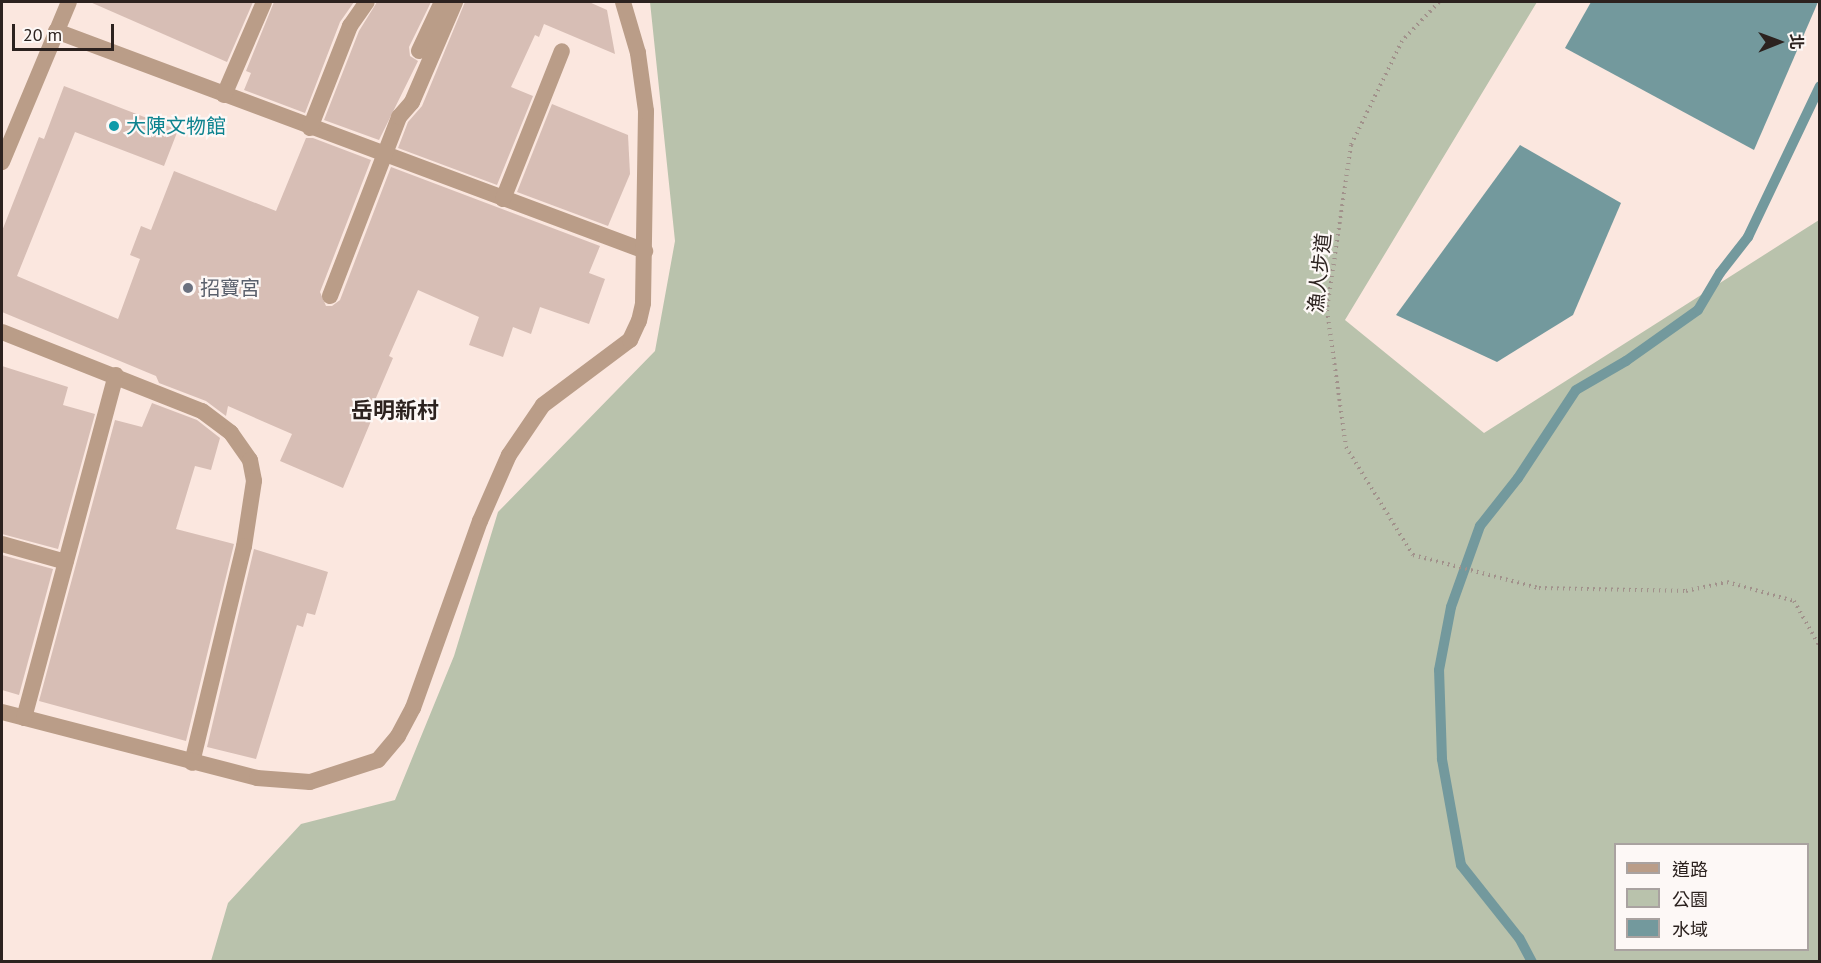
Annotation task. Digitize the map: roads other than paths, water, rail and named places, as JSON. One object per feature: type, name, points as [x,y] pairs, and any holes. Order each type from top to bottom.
[{"type":"street","points":[[2,162],[69,2]]},
{"type":"street","points":[[224,95],[264,2]]},
{"type":"street","points":[[310,128],[350,26],[367,2]]},
{"type":"street","points":[[419,51],[442,2]]},
{"type":"street","points":[[330,296],[385,156],[455,2]]},
{"type":"street","points":[[2,712],[257,778],[310,782],[378,760],[398,736],[413,708],[480,521],[509,455],[543,405],[630,340],[643,303],[644,88],[623,2]]},
{"type":"street","points":[[56,31],[310,128],[645,251]]},
{"type":"street","points":[[503,199],[562,51]]},
{"type":"street","points":[[2,332],[116,375],[202,411],[244,448],[253,470],[244,546],[192,763]]},
{"type":"street","points":[[24,718],[116,375]]},
{"type":"street","points":[[2,544],[66,562]]},
{"type":"water","points":[[1591,2],[1818,2],[1754,150],[1565,48]]},
{"type":"water","points":[[1520,145],[1621,203],[1573,315],[1497,362],[1396,315]]},
{"type":"waterway","points":[[1532,962],[1519,938],[1461,865],[1442,759],[1439,670],[1451,607],[1480,526],[1518,478],[1576,390],[1626,361],[1698,310],[1720,273],[1748,237],[1820,86]]},
{"type":"place","name":"大陳文物館","points":[[114,126]]},
{"type":"place","name":"招寶宮","points":[[188,288]]},
{"type":"district","name":"岳明新村","points":[[395,411]]}]
